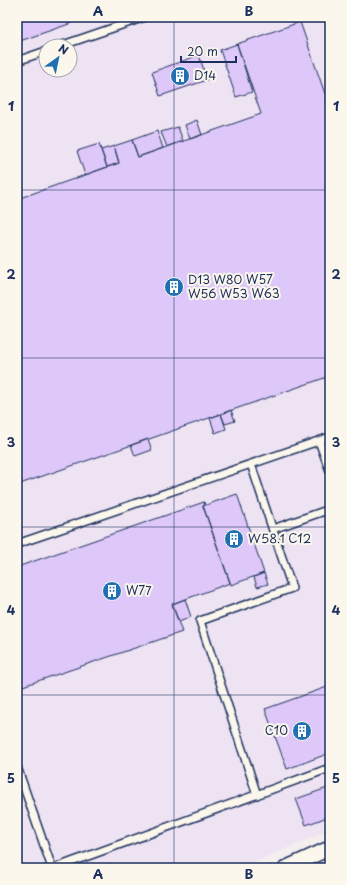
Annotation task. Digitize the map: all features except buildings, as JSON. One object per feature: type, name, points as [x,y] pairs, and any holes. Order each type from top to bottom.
[{"type":"street","points":[[286,868],[330,848]]},
{"type":"lane","points":[[78,40],[145,17]]},
{"type":"lane","points":[[17,61],[38,54]]},
{"type":"lane","points":[[17,544],[330,437]]},
{"type":"lane","points":[[320,441],[330,471]]},
{"type":"lane","points":[[251,464],[292,588],[200,621],[257,795]]},
{"type":"lane","points":[[273,529],[330,509]]},
{"type":"lane","points":[[17,767],[52,868]]},
{"type":"lane","points":[[55,868],[330,768]]},
{"type":"shaded area","points":[[17,17],[330,17],[330,830],[241,868],[17,868]]},
{"type":"place","name":"D14","points":[[180,76]]},
{"type":"place","name":"D13 W80 W57 W56 W53 W63","points":[[174,287]]},
{"type":"place","name":"W58.1 C12","points":[[234,539]]},
{"type":"place","name":"W77","points":[[112,591]]},
{"type":"place","name":"C10","points":[[302,731]]}]
